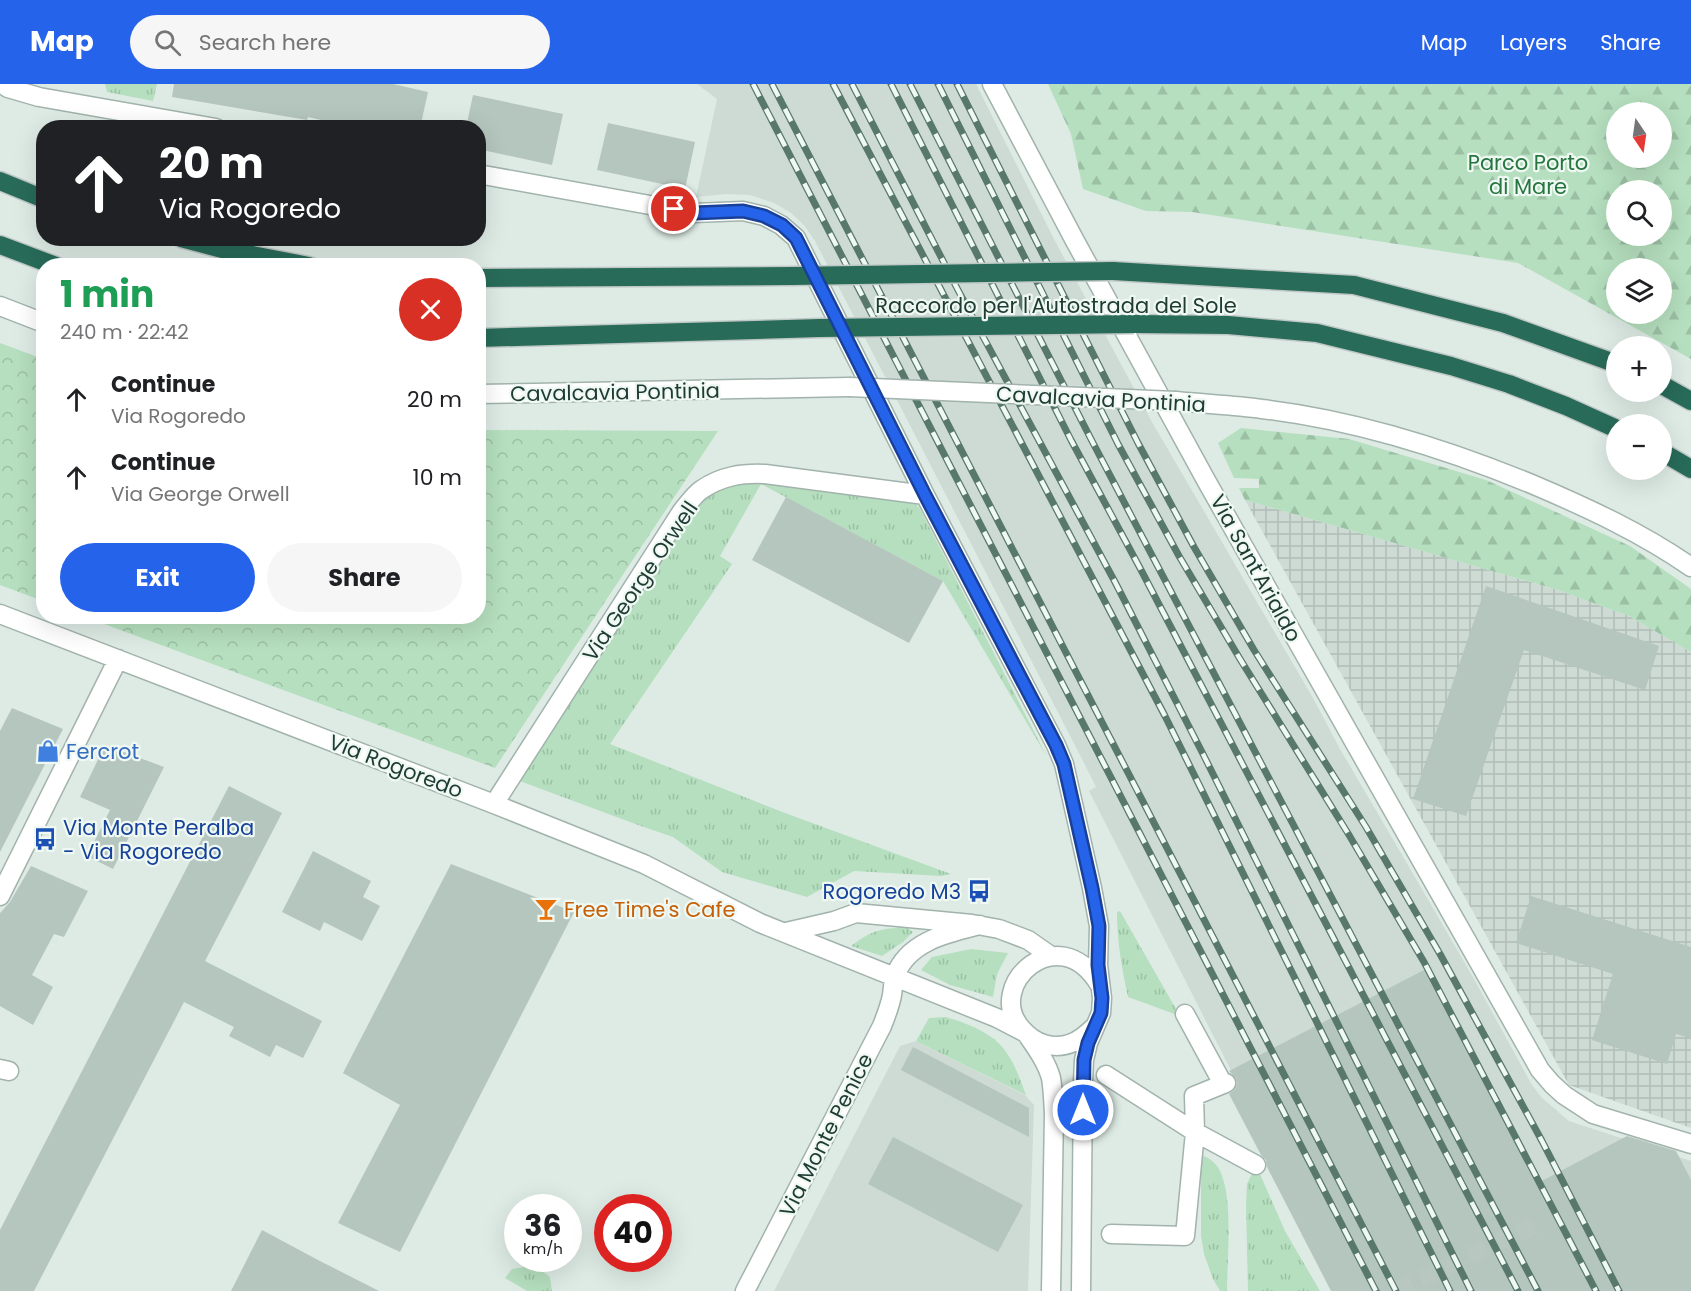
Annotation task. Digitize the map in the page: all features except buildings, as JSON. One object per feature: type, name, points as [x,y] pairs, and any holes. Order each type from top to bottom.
[{"type":"highway","points":[[0,181],[36,196]]},
{"type":"highway","points":[[0,245],[36,258]]},
{"type":"highway","points":[[211,246],[268,258]]},
{"type":"highway","name":"Raccordo per l'Autostrada del Sole","points":[[486,278],[1113,271],[1354,285],[1503,324],[1606,360]]},
{"type":"highway","name":"Raccordo per l'Autostrada del Sole","points":[[486,338],[820,328],[1228,325],[1317,333],[1451,366],[1566,406],[1606,424]]},
{"type":"highway","points":[[1672,391],[1691,401]]},
{"type":"highway","points":[[1672,458],[1691,469]]},
{"type":"street","points":[[2,84],[8,88],[39,96],[172,120]]},
{"type":"street","name":"Via Sant'Arialdo","points":[[992,84],[1207,482],[1540,1070],[1564,1095],[1586,1110],[1608,1120],[1691,1144]]},
{"type":"street","points":[[486,175],[694,213],[743,211],[764,216],[782,225],[796,238],[1064,764],[1098,917],[1098,965],[1102,998],[1101,1013],[1084,1060],[1081,1291]]},
{"type":"street","points":[[0,306],[36,319]]},
{"type":"street","name":"Cavalcavia Pontinia","points":[[486,394],[849,387],[1176,402],[1263,409],[1368,429],[1483,464],[1614,521],[1665,549],[1691,567]]},
{"type":"street","name":"Via George Orwell","points":[[495,804],[682,511],[700,491],[722,479],[742,474],[765,474],[925,495]]},
{"type":"street","name":"Via Rogoredo","points":[[0,614],[495,804],[644,864],[760,923],[998,1018],[1027,1034]]},
{"type":"street","points":[[0,896],[118,659]]},
{"type":"street","points":[[786,932],[834,921],[856,913],[980,925],[999,929],[1028,940],[1051,956]]},
{"type":"street","points":[[895,976],[902,963],[924,943],[942,935],[980,925]]},
{"type":"street","points":[[1051,1291],[1054,1112],[1052,1088],[1046,1065],[1018,1024],[1012,1011],[1012,996],[1016,981],[1025,969],[1037,960],[1051,956],[1066,957],[1080,962],[1092,971],[1100,984]]},
{"type":"street","name":"Via Monte Penice","points":[[745,1291],[882,1026],[895,976]]},
{"type":"street","points":[[1111,1234],[1185,1236],[1195,1132],[1194,1096],[1224,1084],[1185,1014]]},
{"type":"street","points":[[1027,1034],[1041,1043],[1056,1046],[1071,1044],[1084,1037],[1095,1026]]},
{"type":"street","points":[[1106,1076],[1195,1132],[1256,1165]]},
{"type":"shaded area","points":[[697,84],[976,84],[1055,241],[1152,422],[1313,698],[1532,1085],[1542,1098],[1569,1121],[1691,1161],[1691,1291],[1343,1291],[1089,791],[1096,787],[1083,761],[815,241],[804,225],[791,213],[774,203],[750,195],[726,194],[696,197],[717,99]]},
{"type":"shaded area","points":[[1245,500],[1555,589],[1629,616],[1691,652],[1691,1128],[1569,1085]]},
{"type":"shaded area","points":[[916,1041],[1025,1095],[1034,1105],[1028,1291],[774,1291],[900,1046]]},
{"type":"green space","points":[[105,84],[157,84],[153,101],[107,92]]},
{"type":"green space","name":"Parco Porto di Mare","points":[[1048,84],[1691,84],[1691,359],[1672,348],[1672,336],[1650,336],[1628,324],[1672,324],[1672,258],[1606,258],[1606,312],[1518,263],[1192,212],[1146,211],[1083,189],[1071,134]]},
{"type":"green space","points":[[0,343],[36,356],[36,598],[0,585]]},
{"type":"green space","points":[[1241,428],[1349,439],[1486,480],[1630,546],[1691,589],[1691,652],[1629,616],[1555,589],[1245,500],[1239,488],[1259,488],[1259,479],[1234,478],[1218,443]]},
{"type":"green space","points":[[486,430],[718,431],[495,768],[104,624],[486,624]]},
{"type":"green space","points":[[756,481],[915,503],[1047,757],[943,581],[761,484],[720,556],[732,564],[610,744],[785,813],[951,874],[941,876],[854,871],[807,897],[722,872],[673,837],[517,780],[688,515],[710,493],[723,486]]},
{"type":"green space","points":[[1120,911],[1180,1016],[1128,997],[1118,934],[1117,912]]},
{"type":"green space","points":[[906,927],[913,932],[882,956],[851,946],[877,931]]},
{"type":"green space","points":[[971,949],[1008,953],[997,974],[993,997],[950,985],[921,970],[932,957]]},
{"type":"green space","points":[[946,1017],[987,1034],[1001,1045],[1015,1067],[1026,1095],[916,1041],[929,1018]]},
{"type":"green space","points":[[1201,1155],[1211,1160],[1219,1169],[1227,1195],[1229,1228],[1227,1291],[1220,1291],[1204,1254],[1201,1236]]},
{"type":"green space","points":[[1256,1165],[1285,1231],[1320,1291],[1248,1291],[1247,1184]]},
{"type":"green space","points":[[510,1272],[543,1272],[550,1277],[552,1291],[527,1291],[505,1278]]},
{"type":"tunnel","points":[[1396,1291],[1535,1225]]},
{"type":"railway","points":[[753,84],[1376,1291]]},
{"type":"railway","points":[[772,84],[1396,1291]]},
{"type":"railway","points":[[833,84],[1165,716],[1450,1291]]},
{"type":"railway","points":[[852,84],[958,290],[1115,582],[1471,1291]]},
{"type":"railway","points":[[891,84],[1071,440],[1518,1291]]},
{"type":"railway","points":[[910,84],[1092,441],[1538,1291]]},
{"type":"railway","points":[[938,84],[1118,444],[1179,556],[1424,962],[1596,1291]]},
{"type":"railway","points":[[957,84],[1138,443],[1194,547],[1254,650],[1366,827],[1440,954],[1542,1141],[1619,1291]]},
{"type":"place","name":"Fercrot","points":[[48,751]]},
{"type":"place","name":"Via Monte Peralba - Via Rogoredo","points":[[45,839]]},
{"type":"place","name":"Rogoredo M3","points":[[979,891]]},
{"type":"place","name":"Free Time's Cafe","points":[[546,909]]},
{"type":"route","points":[[674,209],[694,213],[743,211],[764,216],[782,225],[796,238],[925,495],[1056,745],[1064,764],[1099,926],[1097,950],[1102,998],[1101,1013],[1088,1043],[1084,1060],[1083,1110]]}]
